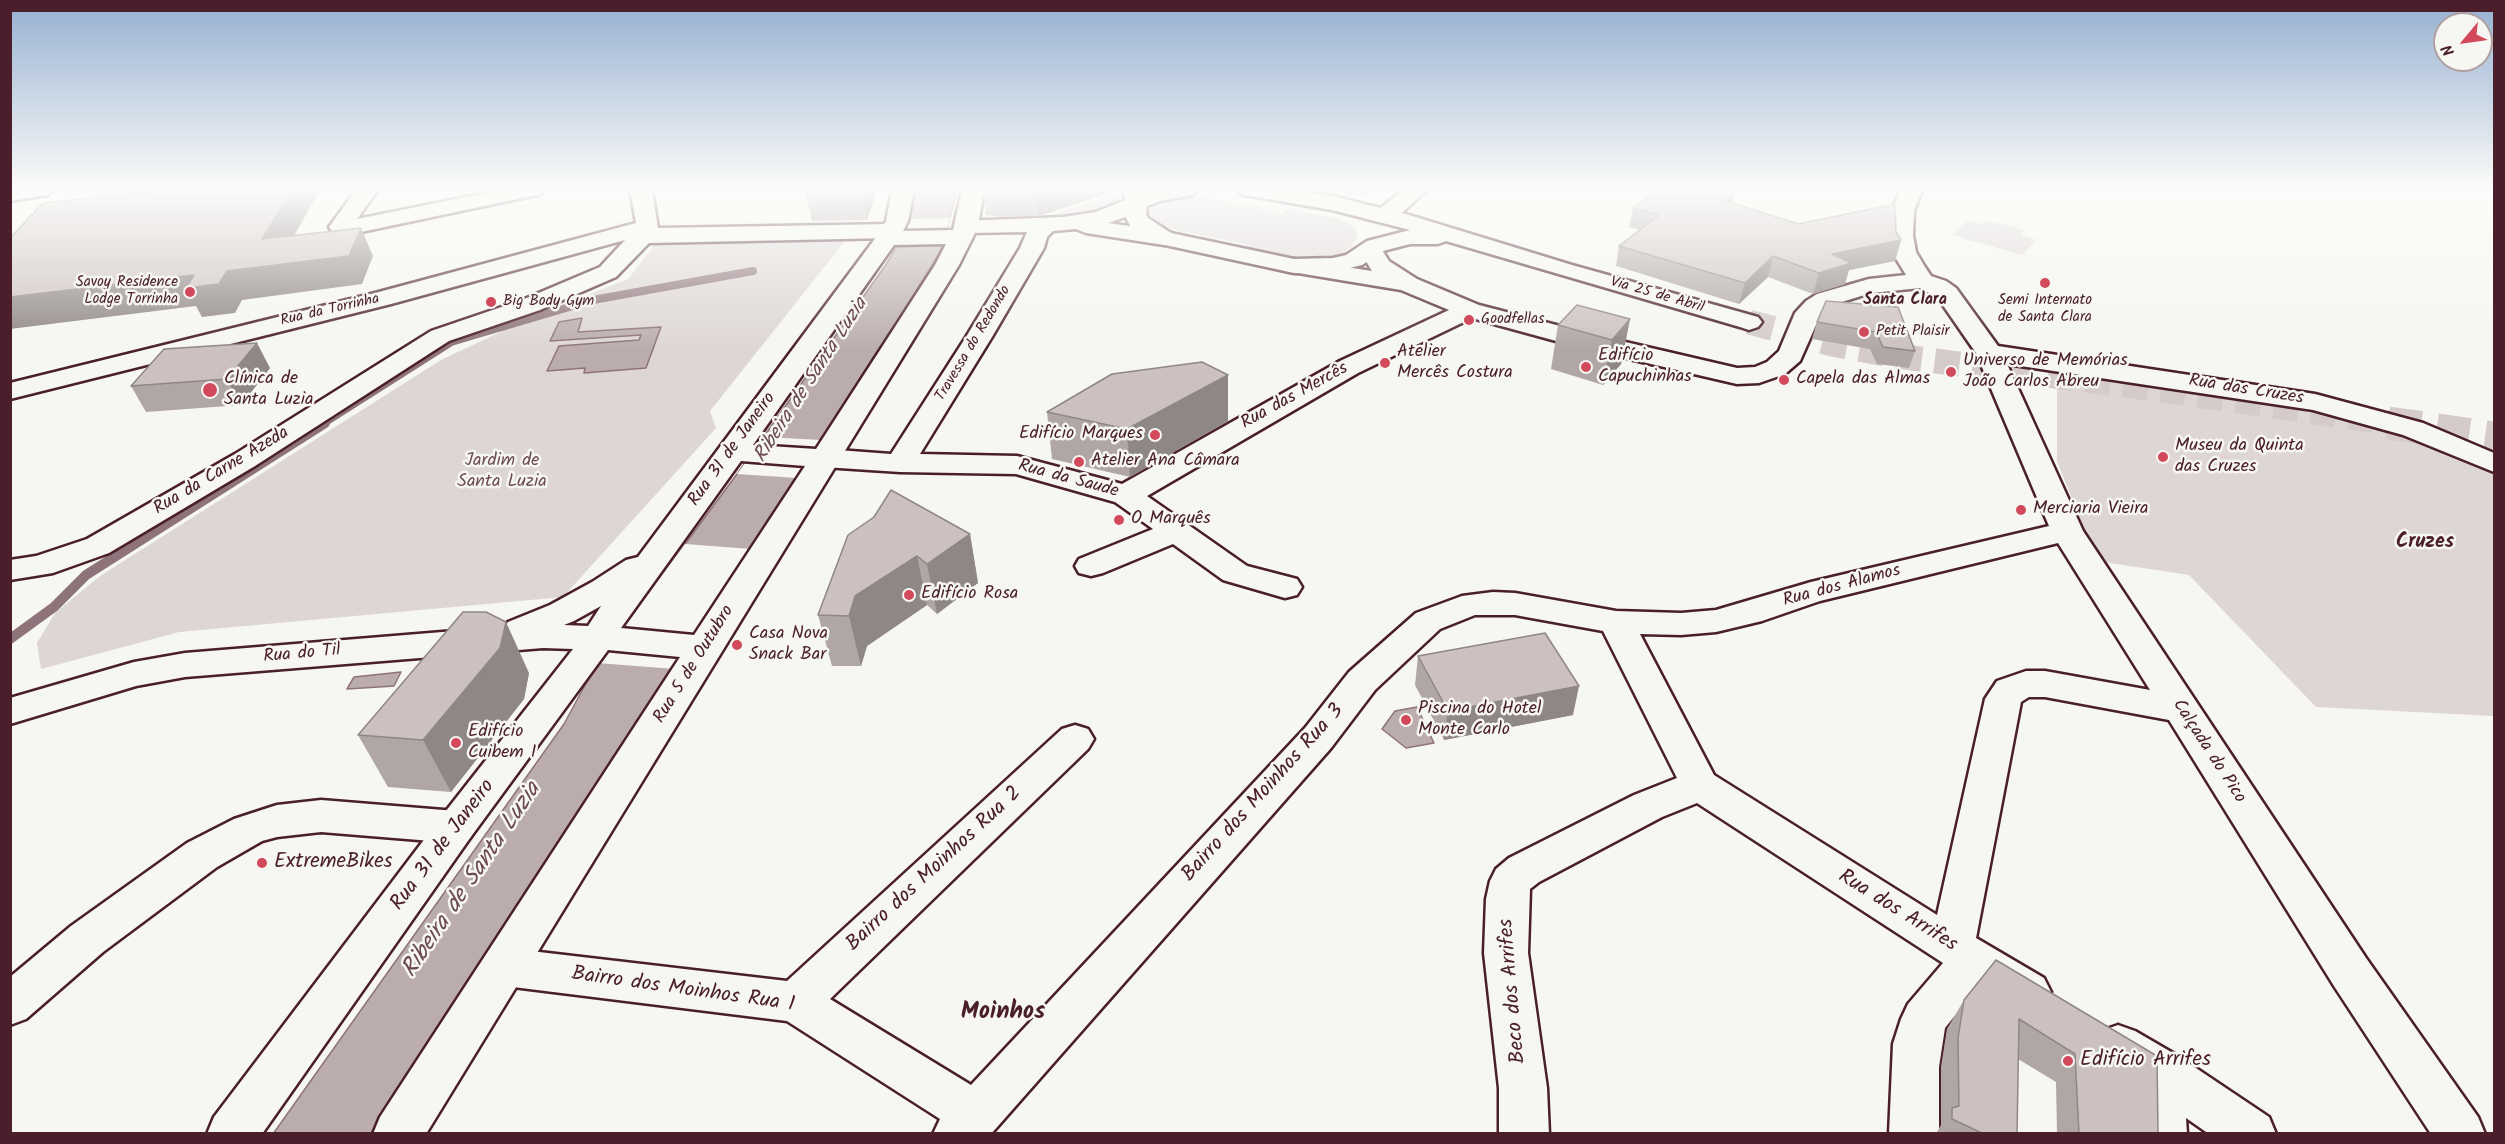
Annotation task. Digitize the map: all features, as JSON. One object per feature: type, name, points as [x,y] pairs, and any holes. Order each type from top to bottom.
[{"type":"street","name":"Rua da Torrinha","points":[[10,391],[600,243]]},
{"type":"street","name":"Rua da Carne Azeda","points":[[10,570],[41,566],[98,546],[245,460],[440,336],[531,304],[608,272],[634,243]]},
{"type":"street","name":"Rua 31 de Janeiro","points":[[232,1134],[456,827],[599,638],[654,557],[742,453],[888,243]]},
{"type":"street","name":"Rua 5 de Outubro","points":[[398,1134],[706,648],[817,458],[947,265],[952,243]]},
{"type":"street","name":"Travessa do Redondo","points":[[900,463],[985,327],[1033,243]]},
{"type":"street","points":[[1189,243],[1294,266],[1408,284]]},
{"type":"street","points":[[1375,243],[1373,248],[1379,265],[1408,284],[1470,310],[1597,344],[1737,376],[1759,375],[1776,368],[1791,354],[1808,313],[1826,298],[1869,286],[1922,281],[1904,252],[1903,243]]},
{"type":"street","points":[[1294,266],[1333,266],[1354,260],[1373,248],[1388,243]]},
{"type":"street","name":"Via 25 de Abril","points":[[1477,243],[1749,322]]},
{"type":"street","name":"Calçada do Pico","points":[[1922,281],[1937,286],[1947,293],[1989,353],[2067,531],[2350,972],[2460,1134]]},
{"type":"street","name":"Rua das Mercês","points":[[1126,495],[1349,367],[1470,310]]},
{"type":"street","name":"Rua das Cruzes","points":[[1989,353],[2315,402],[2413,429],[2494,463]]},
{"type":"street","name":"Rua da Saude","points":[[742,453],[900,463],[1017,465],[1126,495],[1235,573],[1285,587]]},
{"type":"street","points":[[1091,566],[1176,531]]},
{"type":"street","name":"Rua dos Alamos","points":[[1616,622],[1681,624],[1716,621],[1811,593],[2067,531]]},
{"type":"street","name":"Rua 31 de Janeiro","points":[[496,640],[562,613],[604,590],[654,557]]},
{"type":"street","name":"Bairro dos Moinhos Rua 3","points":[[967,1124],[1318,738],[1362,681],[1428,621],[1474,604],[1493,603],[1515,604],[1616,622]]},
{"type":"street","points":[[1616,622],[1700,785]]},
{"type":"street","name":"Rua do Til","points":[[10,711],[134,674],[185,665],[557,636],[706,648]]},
{"type":"street","points":[[1914,1134],[1917,1044],[1924,1018],[1963,953],[2003,699],[2010,690],[2026,684],[2045,684],[2180,709]]},
{"type":"street","name":"Bairro dos Moinhos Rua 2","points":[[796,1002],[1075,739]]},
{"type":"street","name":"Rua dos Arrifes","points":[[1700,785],[1963,953],[2161,1072],[2251,1134]]},
{"type":"street","name":"Beco dos Arrifes","points":[[1524,1134],[1523,1088],[1506,953],[1507,898],[1511,881],[1524,870],[1638,811],[1700,785]]},
{"type":"street","points":[[10,1005],[87,939],[202,855],[248,830],[277,821],[321,816],[456,827]]},
{"type":"street","name":"Bairro dos Moinhos Rua 1","points":[[505,967],[796,1002],[967,1124]]},
{"type":"street","points":[[2161,1072],[2162,1134]]},
{"type":"green space","name":"Jardim de Santa Luzia","points":[[656,243],[843,243],[710,411],[716,428],[563,597],[179,632],[41,669],[37,643],[55,613],[100,576],[441,360],[532,317],[628,279]]},
{"type":"green space","points":[[1240,243],[1353,243],[1343,254],[1330,259],[1298,260],[1244,249],[1248,245]]},
{"type":"green space","points":[[1981,243],[2034,243],[2022,255]]},
{"type":"green space","points":[[2057,370],[2304,411],[2415,437],[2494,472],[2494,716],[2316,707],[2189,575],[2097,561],[2057,461]]},
{"type":"water","name":"Ribeira de Santa Luzia","points":[[899,243],[943,243],[862,379],[371,1133],[273,1134],[564,724],[597,663],[737,474]]},
{"type":"water","points":[[582,318],[578,332],[661,327],[646,368],[584,373],[585,368],[547,371],[559,346],[639,340],[641,335],[550,341],[559,322]]},
{"type":"water","points":[[401,672],[394,686],[347,689],[354,677]]},
{"type":"water","name":"Piscina do Hotel Monte Carlo","points":[[1417,707],[1434,743],[1406,748],[1382,729],[1395,711]]},
{"type":"pier","points":[[764,437],[821,440],[797,478],[737,474]]},
{"type":"pier","points":[[685,544],[751,549],[675,669],[597,663]]},
{"type":"building","points":[[10,243],[354,243],[349,256],[227,271],[219,284],[186,288],[194,275],[10,297]]},
{"type":"building","points":[[1622,243],[1884,243],[1832,254],[1851,263],[1819,273],[1773,256],[1745,283],[1619,246]]},
{"type":"building","points":[[1826,301],[1898,307],[1915,351],[1883,347],[1876,332],[1817,322]]},
{"type":"building","points":[[1577,305],[1630,319],[1612,340],[1558,325]]},
{"type":"building","points":[[257,343],[227,379],[131,386],[164,349]]},
{"type":"building","points":[[1202,362],[1228,375],[1127,429],[1047,412],[1112,374]]},
{"type":"building","points":[[891,490],[970,534],[927,564],[917,556],[855,596],[849,616],[818,615],[848,535],[874,517]]},
{"type":"building","points":[[463,612],[486,612],[506,622],[500,648],[423,740],[358,735]]},
{"type":"building","points":[[1545,633],[1579,686],[1448,711],[1418,656]]},
{"type":"building","name":"Edifício Arrifes","points":[[1996,960],[2157,1056],[2158,1134],[2079,1134],[2075,1054],[2019,1019],[2017,1134],[1984,1134],[1952,1119],[1952,1108],[1959,1106],[1958,1038],[1964,1000]]},
{"type":"waterway","points":[[322,424],[451,342],[593,300],[753,271]]},
{"type":"waterway","points":[[10,639],[54,607],[86,575],[325,423]]},
{"type":"tunnel","points":[[1749,322],[1832,344],[1896,356],[2141,387],[2398,424]]},
{"type":"tunnel","points":[[2388,423],[2494,438]]},
{"type":"place","name":"Semi Internato de Santa Clara","points":[[2045,283]]},
{"type":"place","name":"Savoy Residence Lodge Torrinha","points":[[190,292]]},
{"type":"place","name":"Big Body Gym","points":[[491,302]]},
{"type":"place","name":"Goodfellas","points":[[1469,320]]},
{"type":"place","name":"Petit Plaisir","points":[[1864,332]]},
{"type":"place","name":"Atelier Mercês Costura","points":[[1385,363]]},
{"type":"place","name":"Edifício Capuchinhas","points":[[1586,367]]},
{"type":"place","name":"Universo de Memórias João Carlos Abreu","points":[[1951,372]]},
{"type":"place","name":"Capela das Almas","points":[[1784,380]]},
{"type":"place","name":"Clínica de Santa Luzia","points":[[210,390]]},
{"type":"place","name":"Edifício Marques","points":[[1155,435]]},
{"type":"place","name":"Museu da Quinta das Cruzes","points":[[2163,457]]},
{"type":"place","name":"Atelier Ana Câmara","points":[[1079,462]]},
{"type":"place","name":"Merciaria Vieira","points":[[2021,510]]},
{"type":"place","name":"O Marquês","points":[[1119,520]]},
{"type":"place","name":"Edifício Rosa","points":[[909,595]]},
{"type":"place","name":"Casa Nova Snack Bar","points":[[737,645]]},
{"type":"place","name":"Piscina do Hotel Monte Carlo","points":[[1406,720]]},
{"type":"place","name":"Edifício Cuibem I","points":[[456,743]]},
{"type":"place","name":"ExtremeBikes","points":[[262,863]]},
{"type":"place","name":"Edifício Arrifes","points":[[2068,1061]]},
{"type":"district","name":"Santa Clara","points":[[1905,301]]},
{"type":"district","name":"Cruzes","points":[[2425,544]]},
{"type":"district","name":"Moinhos","points":[[1003,1014]]}]
